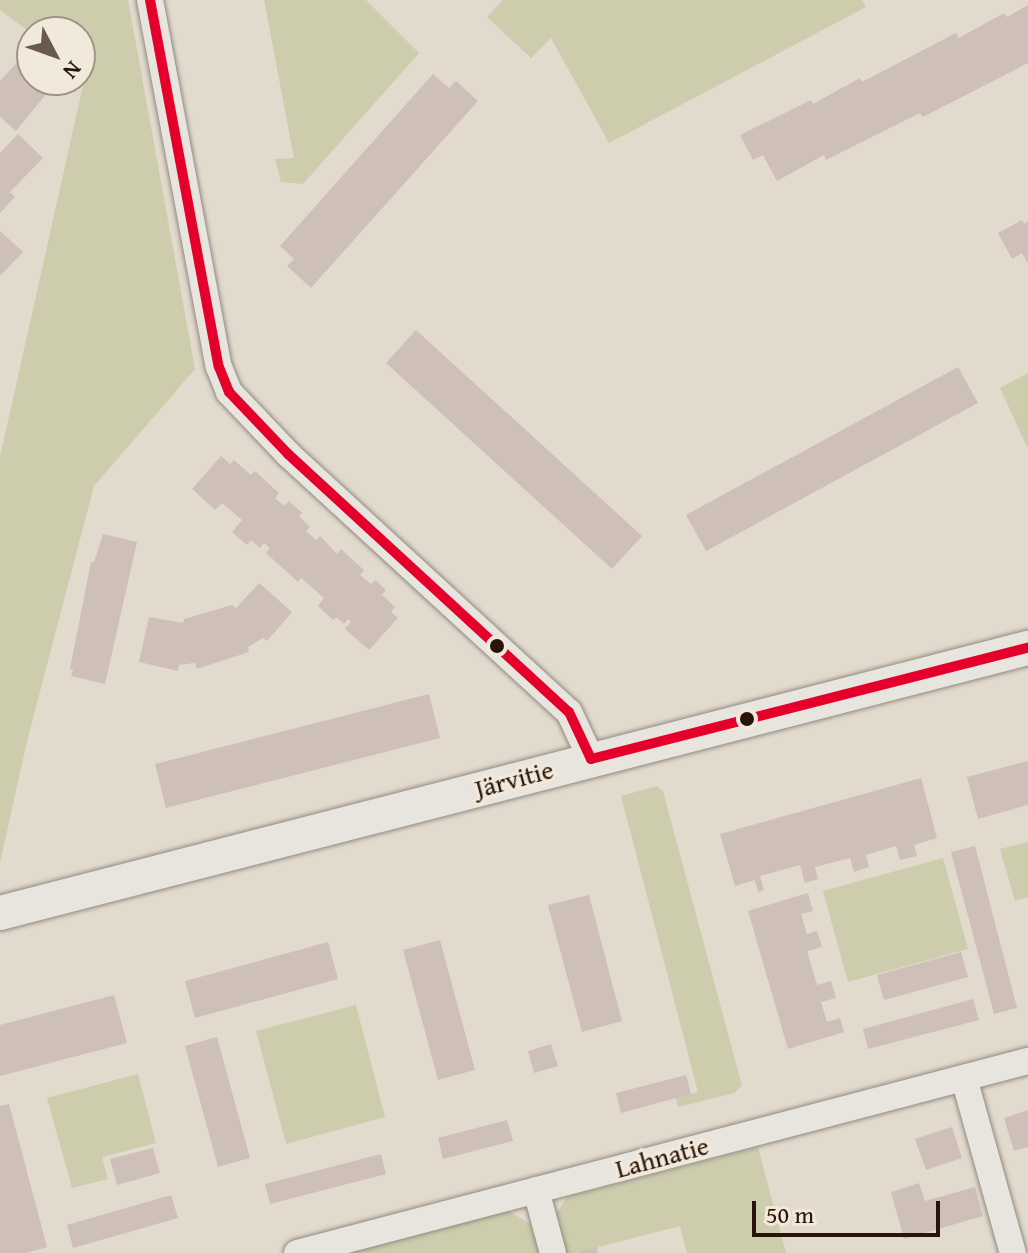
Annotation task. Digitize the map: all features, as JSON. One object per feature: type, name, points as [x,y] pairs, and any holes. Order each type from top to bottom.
[{"type":"street","points":[[150,0],[219,367],[229,392],[288,454],[569,712],[591,759]]},
{"type":"street","name":"Järvitie","points":[[0,913],[1028,648]]},
{"type":"street","name":"Lahnatie","points":[[297,1253],[1028,1061]]},
{"type":"street","points":[[964,1078],[1013,1253]]},
{"type":"street","points":[[536,1190],[553,1253]]},
{"type":"green space","points":[[0,0],[128,0],[195,369],[94,486],[27,741],[0,863],[0,457],[81,96],[96,96],[96,16],[16,16],[16,22],[0,10]]},
{"type":"green space","points":[[264,0],[366,0],[419,53],[303,184],[281,182],[275,159],[294,158]]},
{"type":"green space","points":[[503,0],[862,0],[866,7],[609,143],[551,38],[531,58],[487,17]]},
{"type":"green space","points":[[1028,373],[1028,449],[1000,388]]},
{"type":"green space","points":[[657,786],[663,791],[742,1086],[734,1093],[678,1107],[676,1098],[698,1092],[621,796]]},
{"type":"green space","points":[[1028,842],[1028,897],[1015,901],[1000,849]]},
{"type":"green space","points":[[943,858],[968,949],[848,982],[823,891]]},
{"type":"green space","points":[[356,1005],[385,1117],[286,1144],[256,1031]]},
{"type":"green space","points":[[138,1074],[156,1143],[102,1157],[108,1179],[72,1188],[47,1098]]},
{"type":"green space","points":[[758,1147],[786,1253],[687,1253],[680,1226],[575,1253],[562,1253],[554,1227],[556,1214],[567,1197]]},
{"type":"green space","points":[[509,1211],[530,1224],[541,1253],[346,1253]]},
{"type":"building","points":[[1028,5],[1028,63],[923,117],[920,113],[826,160],[824,155],[777,181],[763,155],[753,160],[740,135],[811,100],[813,104],[860,78],[862,82],[956,33],[959,38],[1004,13],[1007,17]]},
{"type":"building","points":[[16,64],[16,96],[45,96],[16,131],[0,117],[0,81]]},
{"type":"building","points":[[433,74],[449,88],[456,81],[478,101],[311,288],[287,266],[294,259],[280,246]]},
{"type":"building","points":[[18,134],[43,158],[10,192],[15,197],[0,213],[0,153]]},
{"type":"building","points":[[1022,220],[1024,224],[1028,221],[1028,264],[1022,253],[1012,259],[998,233]]},
{"type":"building","points":[[0,231],[23,252],[0,276]]},
{"type":"building","points":[[416,330],[642,536],[612,569],[386,363]]},
{"type":"building","points":[[958,367],[978,403],[706,551],[686,515]]},
{"type":"building","points":[[221,456],[230,464],[234,460],[251,475],[255,471],[279,493],[275,498],[284,506],[289,501],[302,513],[299,516],[310,527],[306,531],[316,540],[320,536],[337,554],[341,549],[364,570],[360,575],[371,584],[375,580],[386,590],[382,595],[395,607],[391,612],[398,618],[369,650],[345,629],[351,622],[348,619],[344,624],[336,617],[333,620],[318,606],[324,598],[301,578],[298,582],[266,553],[270,548],[264,543],[260,548],[251,540],[247,545],[232,532],[242,520],[222,503],[215,510],[192,489]]},
{"type":"building","points":[[103,534],[137,542],[105,684],[71,676],[73,670],[70,669],[91,562],[94,562]]},
{"type":"building","points":[[259,583],[292,612],[267,641],[263,638],[248,647],[249,652],[197,669],[195,663],[179,665],[178,671],[139,662],[149,617],[183,623],[184,619],[232,605],[236,608]]},
{"type":"building","points":[[429,694],[440,738],[166,808],[155,764]]},
{"type":"building","points":[[1028,761],[1028,805],[978,819],[967,777]]},
{"type":"building","points":[[921,778],[937,838],[914,845],[917,856],[900,860],[896,846],[866,855],[869,867],[854,872],[850,858],[815,867],[818,879],[805,883],[800,865],[760,876],[764,890],[758,892],[755,880],[735,886],[720,834]]},
{"type":"building","points":[[975,846],[1017,1008],[994,1014],[951,852]]},
{"type":"building","points":[[808,893],[813,911],[801,914],[807,934],[817,931],[822,947],[807,951],[817,985],[831,981],[836,998],[821,1002],[827,1022],[840,1018],[844,1032],[788,1049],[748,911]]},
{"type":"building","points":[[589,895],[622,1021],[582,1032],[548,905]]},
{"type":"building","points":[[440,940],[475,1070],[438,1080],[403,950]]},
{"type":"building","points":[[328,942],[338,979],[195,1018],[185,981]]},
{"type":"building","points":[[961,952],[968,977],[884,1000],[877,975]]},
{"type":"building","points":[[114,995],[127,1043],[0,1076],[0,1025]]},
{"type":"building","points":[[973,999],[979,1020],[868,1049],[863,1029]]},
{"type":"building","points":[[217,1037],[250,1158],[218,1167],[185,1046]]},
{"type":"building","points":[[551,1044],[558,1066],[534,1073],[528,1051]]},
{"type":"building","points":[[686,1075],[691,1094],[621,1113],[616,1093]]},
{"type":"building","points":[[9,1104],[47,1247],[27,1253],[0,1253],[0,1106]]},
{"type":"building","points":[[1028,1110],[1028,1147],[1014,1151],[1004,1118]]},
{"type":"building","points":[[507,1120],[513,1141],[443,1159],[438,1138]]},
{"type":"building","points":[[952,1127],[962,1158],[926,1170],[915,1139]]},
{"type":"building","points":[[153,1148],[160,1173],[117,1185],[110,1159]]},
{"type":"building","points":[[381,1154],[386,1174],[270,1204],[265,1184]]},
{"type":"building","points":[[919,1183],[925,1201],[975,1187],[983,1216],[904,1239],[891,1192]]},
{"type":"building","points":[[171,1195],[178,1218],[73,1248],[67,1225]]},
{"type":"building","points":[[597,1247],[598,1253],[579,1253],[579,1252]]},
{"type":"transit line","points":[[150,0],[219,367],[229,392],[288,454],[569,712],[591,759]]},
{"type":"transit line","points":[[591,759],[1028,648]]}]
